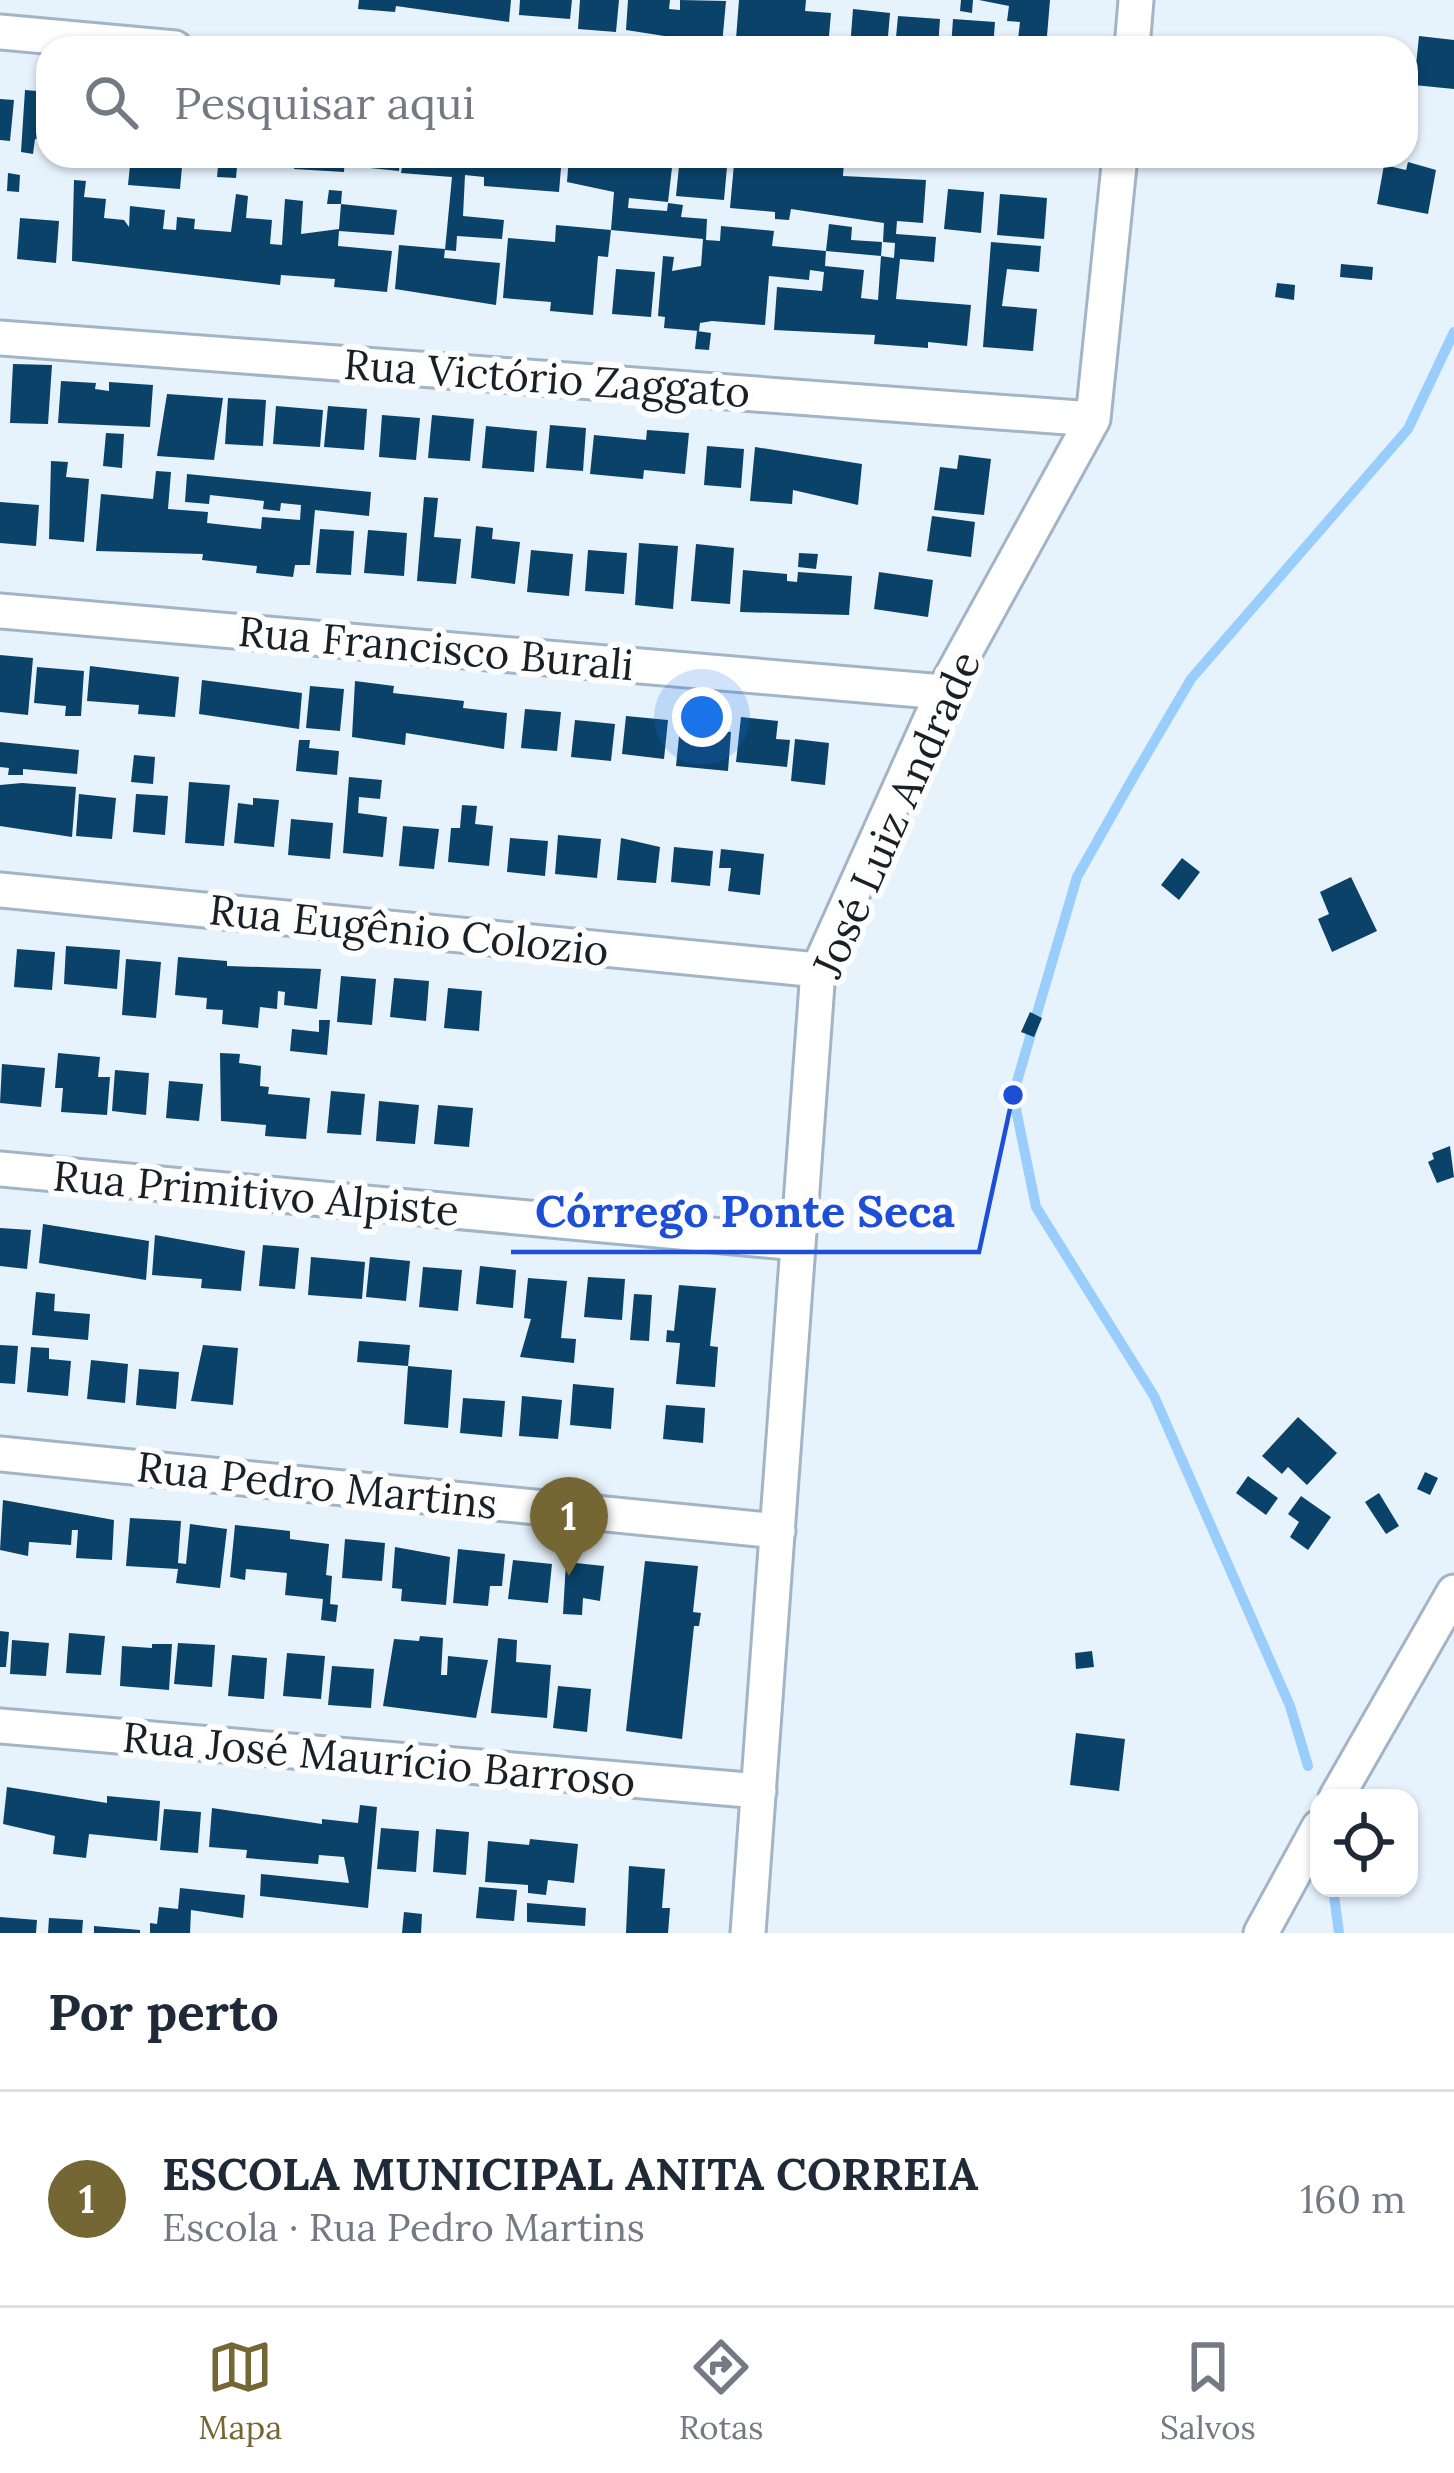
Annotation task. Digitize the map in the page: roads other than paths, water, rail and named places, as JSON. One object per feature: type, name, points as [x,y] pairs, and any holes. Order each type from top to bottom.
[{"type":"street","points":[[1133,36],[1136,0]]},
{"type":"street","points":[[0,32],[44,36]]},
{"type":"street","name":"José Luiz Andrade","points":[[748,1933],[818,970],[943,692],[1093,419],[1119,168]]},
{"type":"street","name":"Rua Victório Zaggato","points":[[0,338],[1093,419]]},
{"type":"street","name":"Rua Francisco Burali","points":[[0,610],[943,692]]},
{"type":"street","name":"Rua Eugênio Colozio","points":[[0,890],[818,970]]},
{"type":"street","name":"Rua Primitivo Alpiste","points":[[0,1169],[798,1243]]},
{"type":"street","name":"Rua Pedro Martins","points":[[0,1454],[778,1531]]},
{"type":"street","points":[[1341,1789],[1454,1592]]},
{"type":"street","name":"Rua José Maurício Barroso","points":[[0,1726],[759,1792]]},
{"type":"street","points":[[1261,1933],[1310,1843]]},
{"type":"waterway","points":[[1308,1766],[1290,1706],[1154,1396],[1036,1207],[1013,1095],[1077,877],[1134,776],[1191,679],[1408,429],[1454,332]]},
{"type":"waterway","points":[[1334,1897],[1339,1933]]},
{"type":"place","name":"Córrego Ponte Seca","points":[[1013,1095]]},
{"type":"place","name":"ESCOLA MUNICIPAL ANITA CORREIA","points":[[569,1576]]}]
